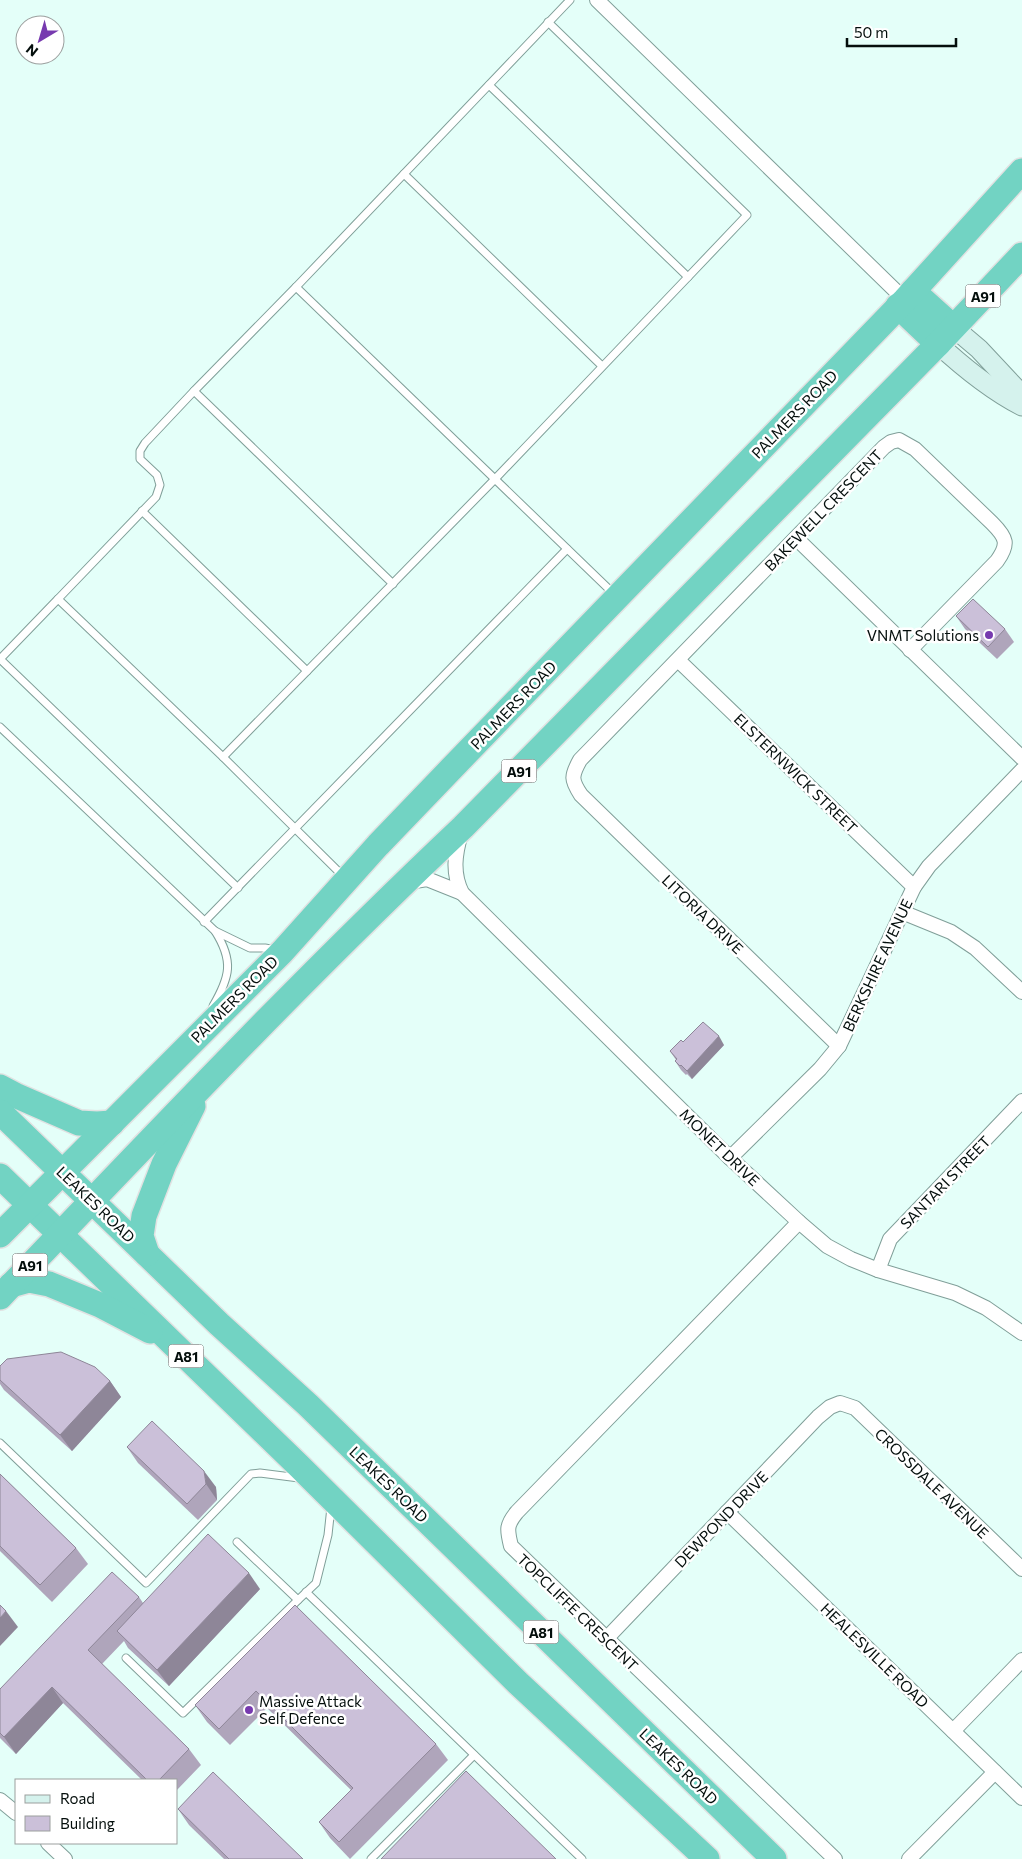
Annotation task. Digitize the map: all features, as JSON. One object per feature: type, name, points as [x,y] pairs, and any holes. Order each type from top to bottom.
[{"type":"highway","name":"PALMERS ROAD","points":[[0,1235],[282,952],[347,879],[905,299],[1022,171]]},
{"type":"highway","name":"A91","points":[[6,1291],[205,1084],[397,890],[463,828],[946,336],[1022,255]]},
{"type":"highway","points":[[905,299],[946,336]]},
{"type":"highway","points":[[147,1254],[141,1236],[144,1216],[164,1164],[205,1084]]},
{"type":"highway","points":[[0,1087],[79,1123],[112,1123]]},
{"type":"highway","name":"LEAKES ROAD","points":[[0,1112],[219,1324],[308,1405],[774,1859]]},
{"type":"highway","name":"A81","points":[[0,1176],[312,1479],[518,1683],[706,1859]]},
{"type":"highway","points":[[6,1291],[29,1280],[49,1284],[100,1306],[174,1344]]},
{"type":"street","points":[[597,0],[905,299]]},
{"type":"street","points":[[946,336],[978,349],[1022,396]]},
{"type":"street","points":[[946,336],[980,379],[1022,406]]},
{"type":"street","name":"BAKEWELL CRESCENT","points":[[572,778],[580,760],[884,447],[891,442],[899,440],[915,449],[1003,534],[1006,544],[1002,554],[910,650]]},
{"type":"street","points":[[796,538],[1022,758]]},
{"type":"street","name":"ELSTERNWICK STREET","points":[[678,660],[914,886]]},
{"type":"street","name":"BERKSHIRE AVENUE","points":[[730,1158],[820,1069],[840,1046],[852,1016],[914,886],[929,866],[1022,770]]},
{"type":"street","name":"LITORIA DRIVE","points":[[572,778],[574,786],[581,795],[840,1046]]},
{"type":"street","points":[[462,893],[457,880],[455,861],[456,849],[463,828]]},
{"type":"street","name":"MONET DRIVE","points":[[397,890],[411,881],[427,879],[462,893],[730,1158],[827,1246],[851,1259],[878,1270],[955,1293],[986,1308],[1022,1332]]},
{"type":"street","points":[[902,912],[951,932],[974,948],[1022,992]]},
{"type":"street","name":"SANTARI STREET","points":[[878,1270],[890,1239],[1022,1101]]},
{"type":"street","name":"TOPCLIFFE CRESCENT","points":[[799,1222],[509,1521],[508,1532],[511,1546],[835,1859]]},
{"type":"street","name":"DEWPOND DRIVE","points":[[606,1639],[818,1417],[830,1407],[840,1403]]},
{"type":"street","name":"CROSSDALE AVENUE","points":[[840,1403],[854,1408],[1022,1569]]},
{"type":"street","name":"HEALESVILLE ROAD","points":[[727,1512],[1022,1798]]},
{"type":"street","points":[[952,1731],[1022,1660]]},
{"type":"street","points":[[909,1859],[995,1772]]},
{"type":"street","points":[[0,1800],[15,1811]]},
{"type":"street","points":[[49,1844],[65,1859]]},
{"type":"lane","points":[[238,888],[0,659],[156,497],[160,485],[157,475],[140,459],[140,451],[144,443],[570,0]]},
{"type":"lane","points":[[223,757],[495,479],[747,216],[548,22]]},
{"type":"lane","points":[[489,85],[688,277]]},
{"type":"lane","points":[[404,174],[602,366]]},
{"type":"lane","points":[[296,287],[617,597]]},
{"type":"lane","points":[[194,391],[392,584]]},
{"type":"lane","points":[[142,511],[307,671]]},
{"type":"lane","points":[[204,922],[566,548]]},
{"type":"lane","points":[[58,599],[347,879]]},
{"type":"lane","points":[[0,727],[215,931],[250,948],[265,948],[282,952]]},
{"type":"lane","points":[[195,1039],[226,982],[226,952],[215,931]]},
{"type":"lane","points":[[0,1443],[146,1583],[251,1474],[260,1473],[312,1479]]},
{"type":"lane","points":[[126,1658],[183,1713],[316,1583],[328,1535],[332,1499]]},
{"type":"lane","points":[[237,1542],[298,1600]]},
{"type":"lane","points":[[306,1592],[582,1859]]},
{"type":"lane","points":[[371,1859],[474,1755]]},
{"type":"building","points":[[973,599],[1005,629],[988,647],[956,616]]},
{"type":"building","points":[[703,1022],[719,1036],[687,1071],[675,1061],[677,1059],[670,1051],[681,1040],[683,1042]]},
{"type":"building","points":[[61,1352],[95,1367],[110,1381],[60,1435],[0,1380],[0,1366],[7,1359]]},
{"type":"building","points":[[152,1421],[204,1471],[206,1484],[187,1504],[127,1447]]},
{"type":"building","points":[[0,1474],[76,1548],[40,1585],[0,1546]]},
{"type":"building","points":[[208,1534],[249,1573],[157,1670],[117,1631]]},
{"type":"building","points":[[112,1572],[139,1597],[88,1650],[189,1749],[160,1779],[146,1779],[52,1687],[4,1737],[0,1733],[0,1689]]},
{"type":"building","points":[[0,1605],[6,1611],[0,1618]]},
{"type":"building","points":[[295,1605],[436,1744],[339,1842],[319,1822],[353,1788],[256,1691],[219,1729],[195,1705]]},
{"type":"building","points":[[466,1771],[556,1859],[381,1859]]},
{"type":"building","points":[[213,1772],[303,1859],[229,1859],[178,1809]]},
{"type":"place","name":"VNMT Solutions","points":[[989,635]]},
{"type":"place","name":"Massive Attack Self Defence","points":[[249,1710]]}]
